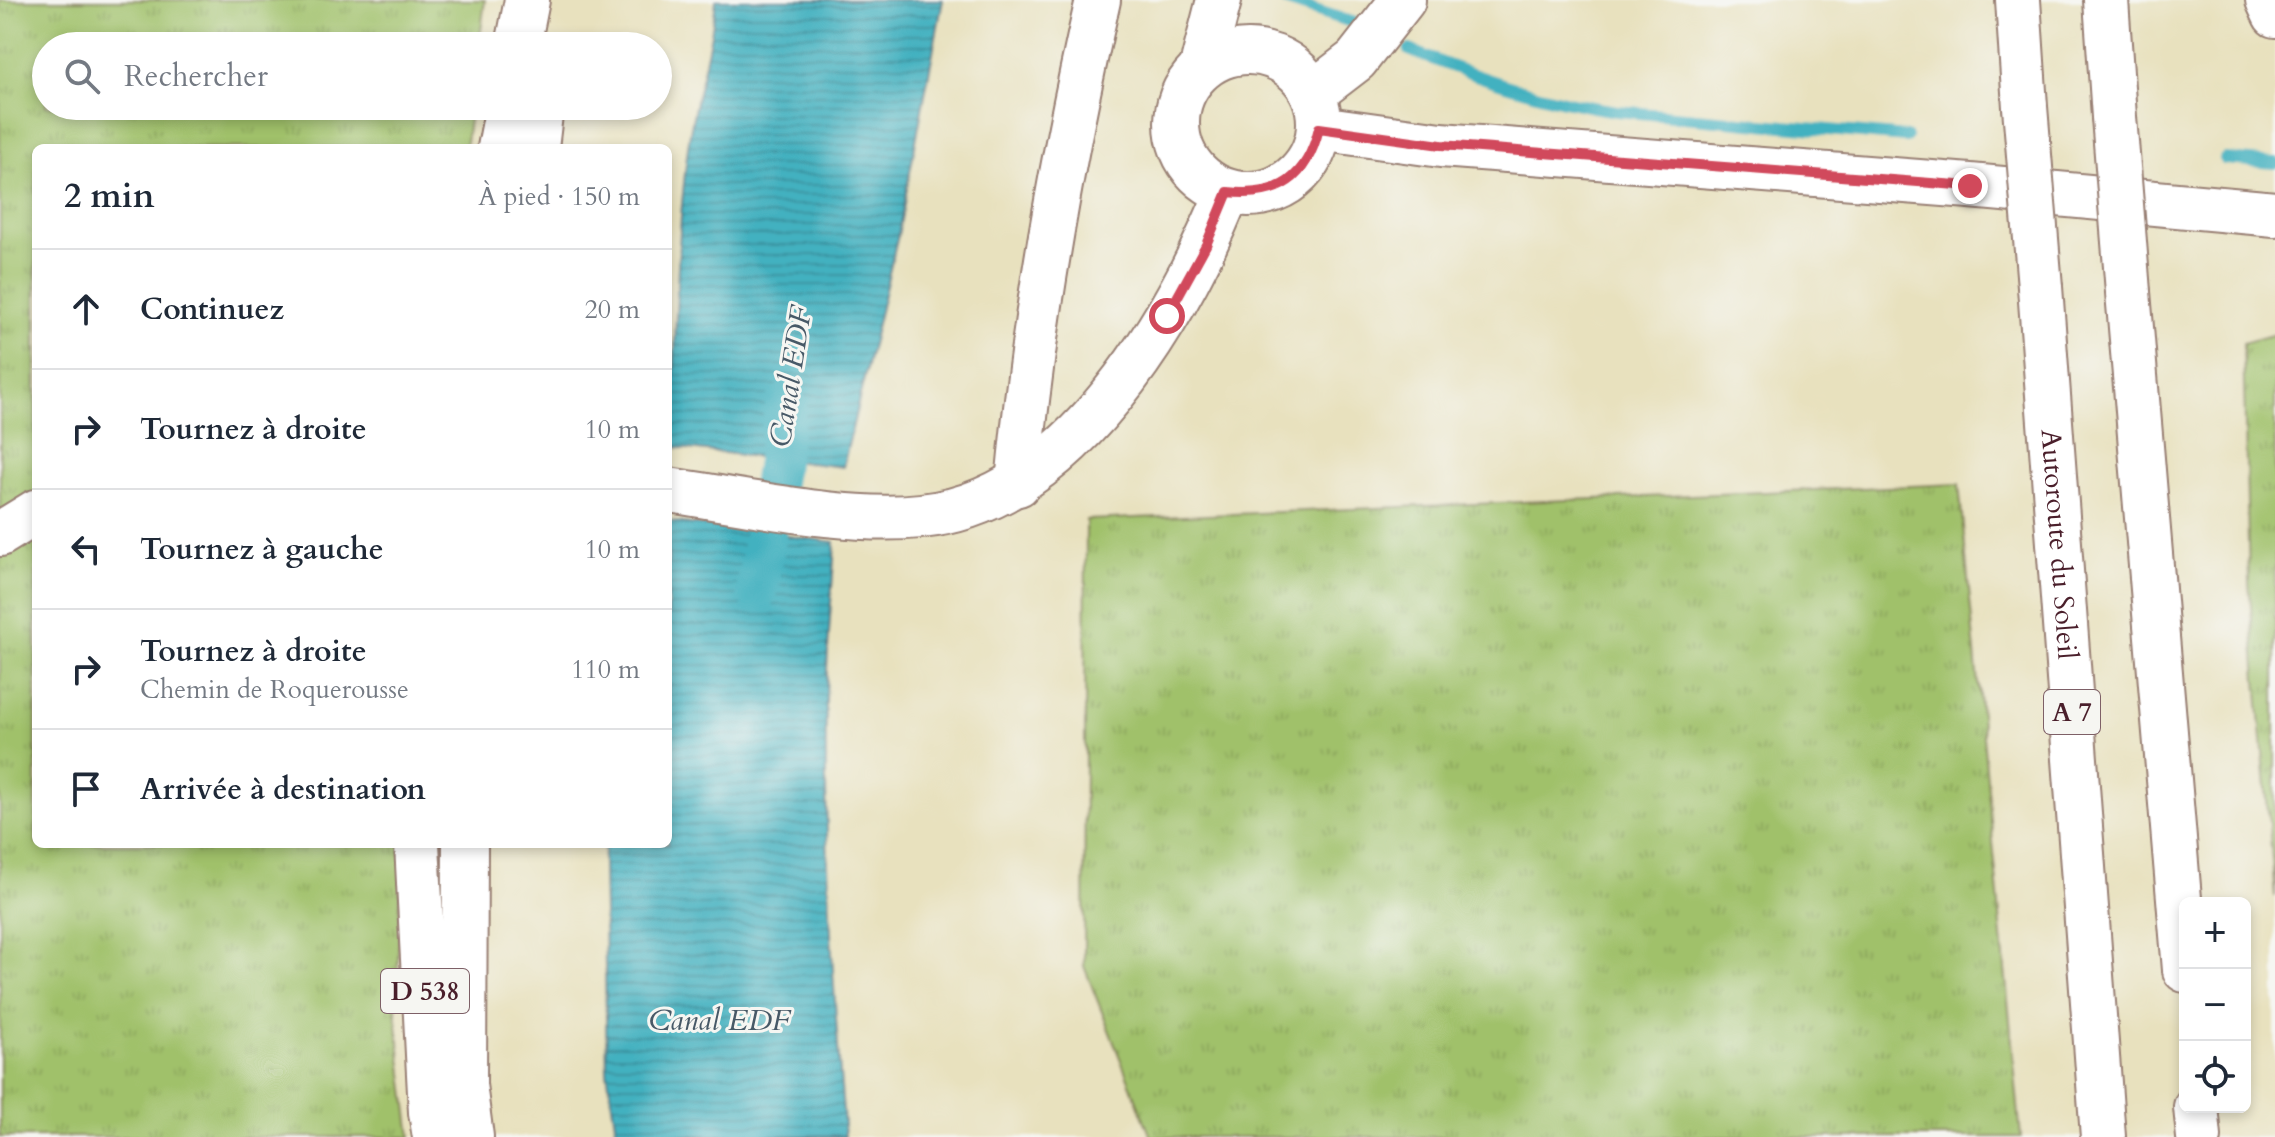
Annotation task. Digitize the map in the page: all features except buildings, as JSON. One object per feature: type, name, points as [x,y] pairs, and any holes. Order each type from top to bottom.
[{"type":"main road","points":[[521,32],[527,0]]},
{"type":"main road","points":[[550,32],[554,0]]},
{"type":"main road","points":[[1018,484],[1026,407],[1070,125],[1098,0]]},
{"type":"main road","points":[[1220,0],[1252,52]]},
{"type":"main road","points":[[1202,67],[1220,0]]},
{"type":"main road","points":[[1316,110],[1403,0]]},
{"type":"main road","name":"Autoroute du Soleil","points":[[2018,0],[2103,1137]]},
{"type":"main road","points":[[2106,0],[2185,969]]},
{"type":"main road","points":[[2268,0],[2275,15]]},
{"type":"main road","points":[[1252,52],[1284,61],[1300,75],[1316,110],[1314,148],[1304,166],[1289,181],[1270,191],[1249,194],[1228,192],[1208,182],[1191,168],[1180,148],[1176,127],[1178,104],[1187,84],[1202,67],[1222,56],[1252,52]]},
{"type":"main road","points":[[1316,110],[1441,145],[1970,186],[2275,214]]},
{"type":"main road","points":[[501,144],[505,120]]},
{"type":"main road","points":[[536,144],[539,120]]},
{"type":"main road","points":[[672,491],[850,516],[924,516],[979,502],[1018,484],[1061,450],[1111,396],[1167,316],[1206,245],[1228,192]]},
{"type":"main road","points":[[0,534],[32,514]]},
{"type":"main road","name":"D 538","points":[[417,848],[431,1112],[435,1137]]},
{"type":"main road","points":[[443,848],[446,965],[464,1085]]},
{"type":"main road","name":"D 538","points":[[465,848],[464,1085],[471,1137]]},
{"type":"main road","points":[[2197,1113],[2199,1137]]},
{"type":"green space","points":[[0,0],[485,0],[481,32],[32,32],[32,120],[469,120],[466,144],[32,144],[32,848],[402,848],[396,1017],[411,1137],[0,1137]]},
{"type":"green space","points":[[2275,334],[2275,897],[2249,583],[2243,343]]},
{"type":"green space","points":[[1959,484],[2021,1137],[1151,1137],[1084,966],[1086,520]]},
{"type":"water","name":"Canal EDF","points":[[716,0],[943,0],[898,235],[843,467],[672,447],[681,211],[693,116]]},
{"type":"water","name":"Canal EDF","points":[[672,522],[835,542],[827,680],[826,809],[833,973],[845,1137],[617,1137],[607,1071],[605,848],[672,848]]},
{"type":"waterway","points":[[1284,0],[1361,25]]},
{"type":"waterway","points":[[1409,50],[1512,87],[1590,107],[1906,137]]},
{"type":"waterway","points":[[2225,159],[2275,163]]},
{"type":"waterway","name":"Canal EDF","points":[[757,591],[786,404]]},
{"type":"route","points":[[1167,316],[1206,245],[1228,192],[1249,194],[1270,191],[1289,181],[1304,166],[1314,148],[1319,128],[1441,145],[1970,186]]}]
